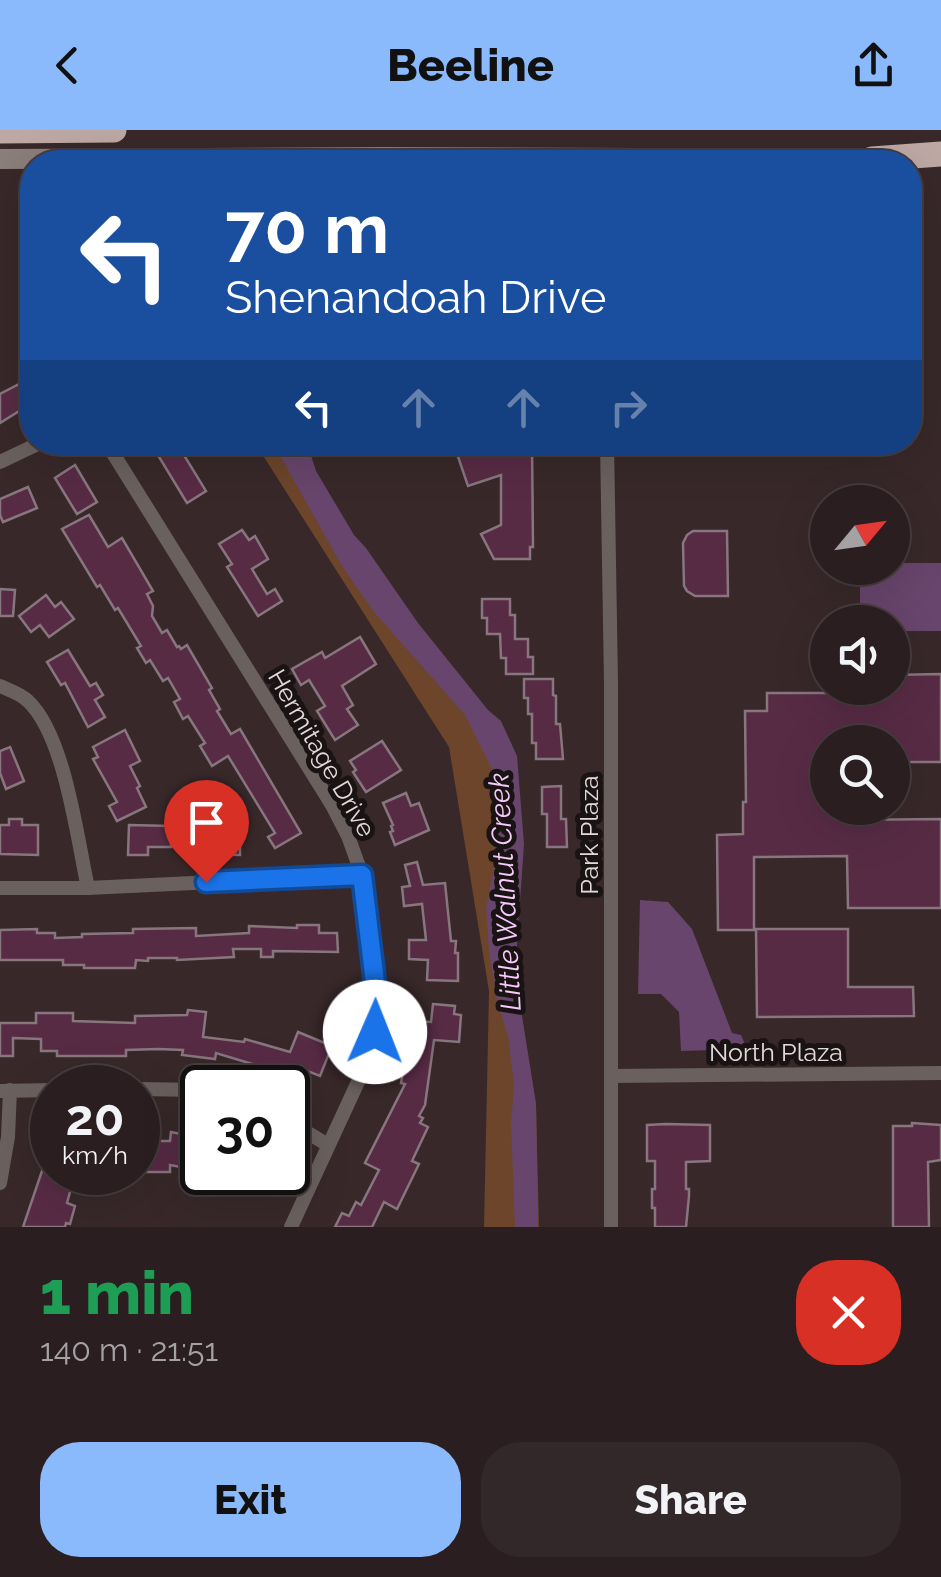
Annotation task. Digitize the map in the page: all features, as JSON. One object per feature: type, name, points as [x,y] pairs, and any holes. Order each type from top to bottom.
[{"type":"highway","points":[[0,131],[114,130]]},
{"type":"street","name":"Hermitage Drive","points":[[114,455],[332,805],[362,875],[377,999],[375,1032],[363,1071],[291,1227]]},
{"type":"street","name":"Park Plaza","points":[[607,455],[610,1227]]},
{"type":"street","points":[[0,686],[26,698],[44,720],[56,748],[88,888]]},
{"type":"street","points":[[0,888],[88,888],[362,875]]},
{"type":"street","name":"North Plaza","points":[[612,1076],[941,1073]]},
{"type":"street","points":[[0,1184],[8,1138],[5,1090]]},
{"type":"street","points":[[310,1135],[328,1146]]},
{"type":"shaded area","points":[[263,455],[303,455],[327,499],[405,617],[512,746],[515,973],[536,1104],[539,1227],[484,1227],[489,991],[449,747]]},
{"type":"water","name":"Little Walnut Creek","points":[[280,455],[311,455],[316,471],[354,535],[418,623],[501,721],[517,756],[524,844],[515,973],[536,1104],[538,1227],[515,1227],[511,1123],[514,1085],[508,1036],[497,1001],[489,951],[486,908],[498,814],[492,769],[465,715],[374,612],[342,566]]},
{"type":"water","points":[[910,563],[941,563],[941,631],[910,631],[910,605],[860,605],[860,585],[910,585]]},
{"type":"water","points":[[640,900],[668,902],[692,929],[732,1033],[741,1035],[747,1049],[681,1051],[679,1012],[661,994],[638,994]]},
{"type":"building","points":[[20,384],[20,410],[0,423],[0,394]]},
{"type":"building","points":[[158,455],[184,455],[206,491],[187,503]]},
{"type":"building","points":[[457,455],[532,455],[530,559],[494,559],[481,534],[501,525],[501,475],[468,486]]},
{"type":"building","points":[[75,465],[97,502],[77,514],[55,478]]},
{"type":"building","points":[[28,487],[37,508],[3,522],[0,499]]},
{"type":"building","points":[[89,515],[108,547],[122,538],[153,591],[147,594],[153,606],[152,616],[162,633],[167,630],[181,649],[187,645],[212,688],[209,690],[220,709],[217,711],[231,734],[240,729],[301,833],[275,848],[268,837],[275,833],[228,756],[212,766],[200,746],[205,743],[188,716],[183,719],[174,702],[180,699],[168,678],[163,681],[150,660],[146,663],[137,648],[141,646],[118,608],[115,610],[100,585],[97,587],[62,529]]},
{"type":"building","points":[[242,530],[249,540],[255,536],[268,559],[252,569],[267,594],[275,589],[282,601],[258,616],[227,567],[232,564],[219,544]]},
{"type":"building","points":[[693,531],[727,531],[728,596],[695,596],[684,586],[683,543]]},
{"type":"building","points":[[0,589],[15,590],[13,616],[0,616]]},
{"type":"building","points":[[46,595],[55,607],[61,602],[74,619],[49,637],[40,625],[31,632],[19,616]]},
{"type":"building","points":[[482,599],[510,599],[515,639],[528,639],[533,674],[506,674],[500,634],[487,634]]},
{"type":"building","points":[[360,637],[376,664],[342,686],[353,705],[347,709],[358,725],[335,740],[317,711],[325,706],[309,680],[301,685],[292,669],[322,652],[325,658]]},
{"type":"building","points":[[68,650],[90,686],[96,683],[103,695],[95,700],[105,717],[88,727],[65,683],[61,685],[47,662]]},
{"type":"building","points":[[941,674],[941,762],[910,762],[910,725],[810,725],[810,825],[910,825],[910,819],[941,819],[941,908],[848,908],[847,856],[754,857],[754,930],[718,930],[717,835],[743,834],[745,711],[767,711],[767,693],[810,693],[810,705],[910,705],[910,675]]},
{"type":"building","points":[[524,679],[553,679],[563,759],[536,759]]},
{"type":"building","points":[[125,730],[140,761],[130,766],[146,807],[117,821],[109,806],[117,802],[93,759],[98,757],[93,747]]},
{"type":"building","points":[[382,741],[401,770],[366,792],[350,761]]},
{"type":"building","points":[[10,747],[24,781],[6,789],[0,773],[0,751]]},
{"type":"building","points":[[561,786],[561,819],[566,819],[567,847],[547,847],[542,787]]},
{"type":"building","points":[[406,793],[411,806],[419,803],[429,830],[395,845],[390,832],[393,825],[383,803]]},
{"type":"building","points":[[9,819],[22,819],[22,825],[38,825],[38,855],[0,854],[0,825],[9,825]]},
{"type":"building","points":[[208,819],[227,819],[227,826],[240,826],[240,855],[197,854],[197,827],[208,827]]},
{"type":"building","points":[[129,825],[171,826],[171,847],[148,847],[148,855],[128,855]]},
{"type":"building","points":[[417,862],[423,885],[445,883],[451,941],[456,941],[458,953],[458,981],[427,980],[428,960],[409,959],[409,940],[426,940],[422,904],[404,906],[402,887],[410,886],[405,865]]},
{"type":"building","points":[[319,925],[319,933],[337,933],[338,952],[273,951],[273,957],[261,957],[261,949],[233,949],[234,957],[148,958],[136,960],[135,968],[84,968],[63,965],[63,960],[0,960],[0,930],[37,929],[37,933],[55,933],[55,938],[133,933],[133,929],[196,928],[196,936],[249,933],[249,926]]},
{"type":"building","points":[[756,929],[848,929],[848,987],[913,987],[914,1016],[757,1017]]},
{"type":"building","points":[[433,1004],[455,1006],[454,1014],[461,1015],[459,1042],[434,1040],[425,1105],[419,1116],[423,1118],[420,1123],[428,1127],[412,1161],[419,1164],[397,1209],[384,1202],[372,1227],[335,1227],[342,1213],[349,1216],[356,1202],[361,1205],[379,1170],[365,1163],[405,1084],[401,1083],[405,1059],[410,1060],[414,1021],[431,1022]]},
{"type":"building","points":[[188,1010],[206,1012],[203,1037],[244,1042],[245,1039],[290,1052],[298,1032],[332,1046],[320,1076],[310,1072],[310,1065],[256,1065],[216,1053],[215,1059],[182,1055],[183,1050],[126,1050],[126,1056],[57,1056],[57,1051],[41,1051],[41,1039],[13,1038],[13,1056],[0,1056],[0,1023],[36,1023],[36,1013],[73,1013],[73,1021],[135,1023],[135,1016],[187,1015]]},
{"type":"building","points":[[647,1125],[710,1125],[710,1161],[686,1162],[686,1227],[655,1227],[655,1161],[647,1161]]},
{"type":"building","points":[[941,1125],[941,1160],[928,1162],[929,1227],[893,1227],[893,1126]]},
{"type":"building","points":[[171,1132],[180,1134],[180,1167],[170,1165],[170,1172],[160,1172],[160,1141],[170,1141]]},
{"type":"building","points":[[34,1195],[69,1195],[67,1203],[75,1206],[70,1224],[23,1227]]},
{"type":"route","points":[[206,882],[362,875],[377,999],[375,1032]]}]
